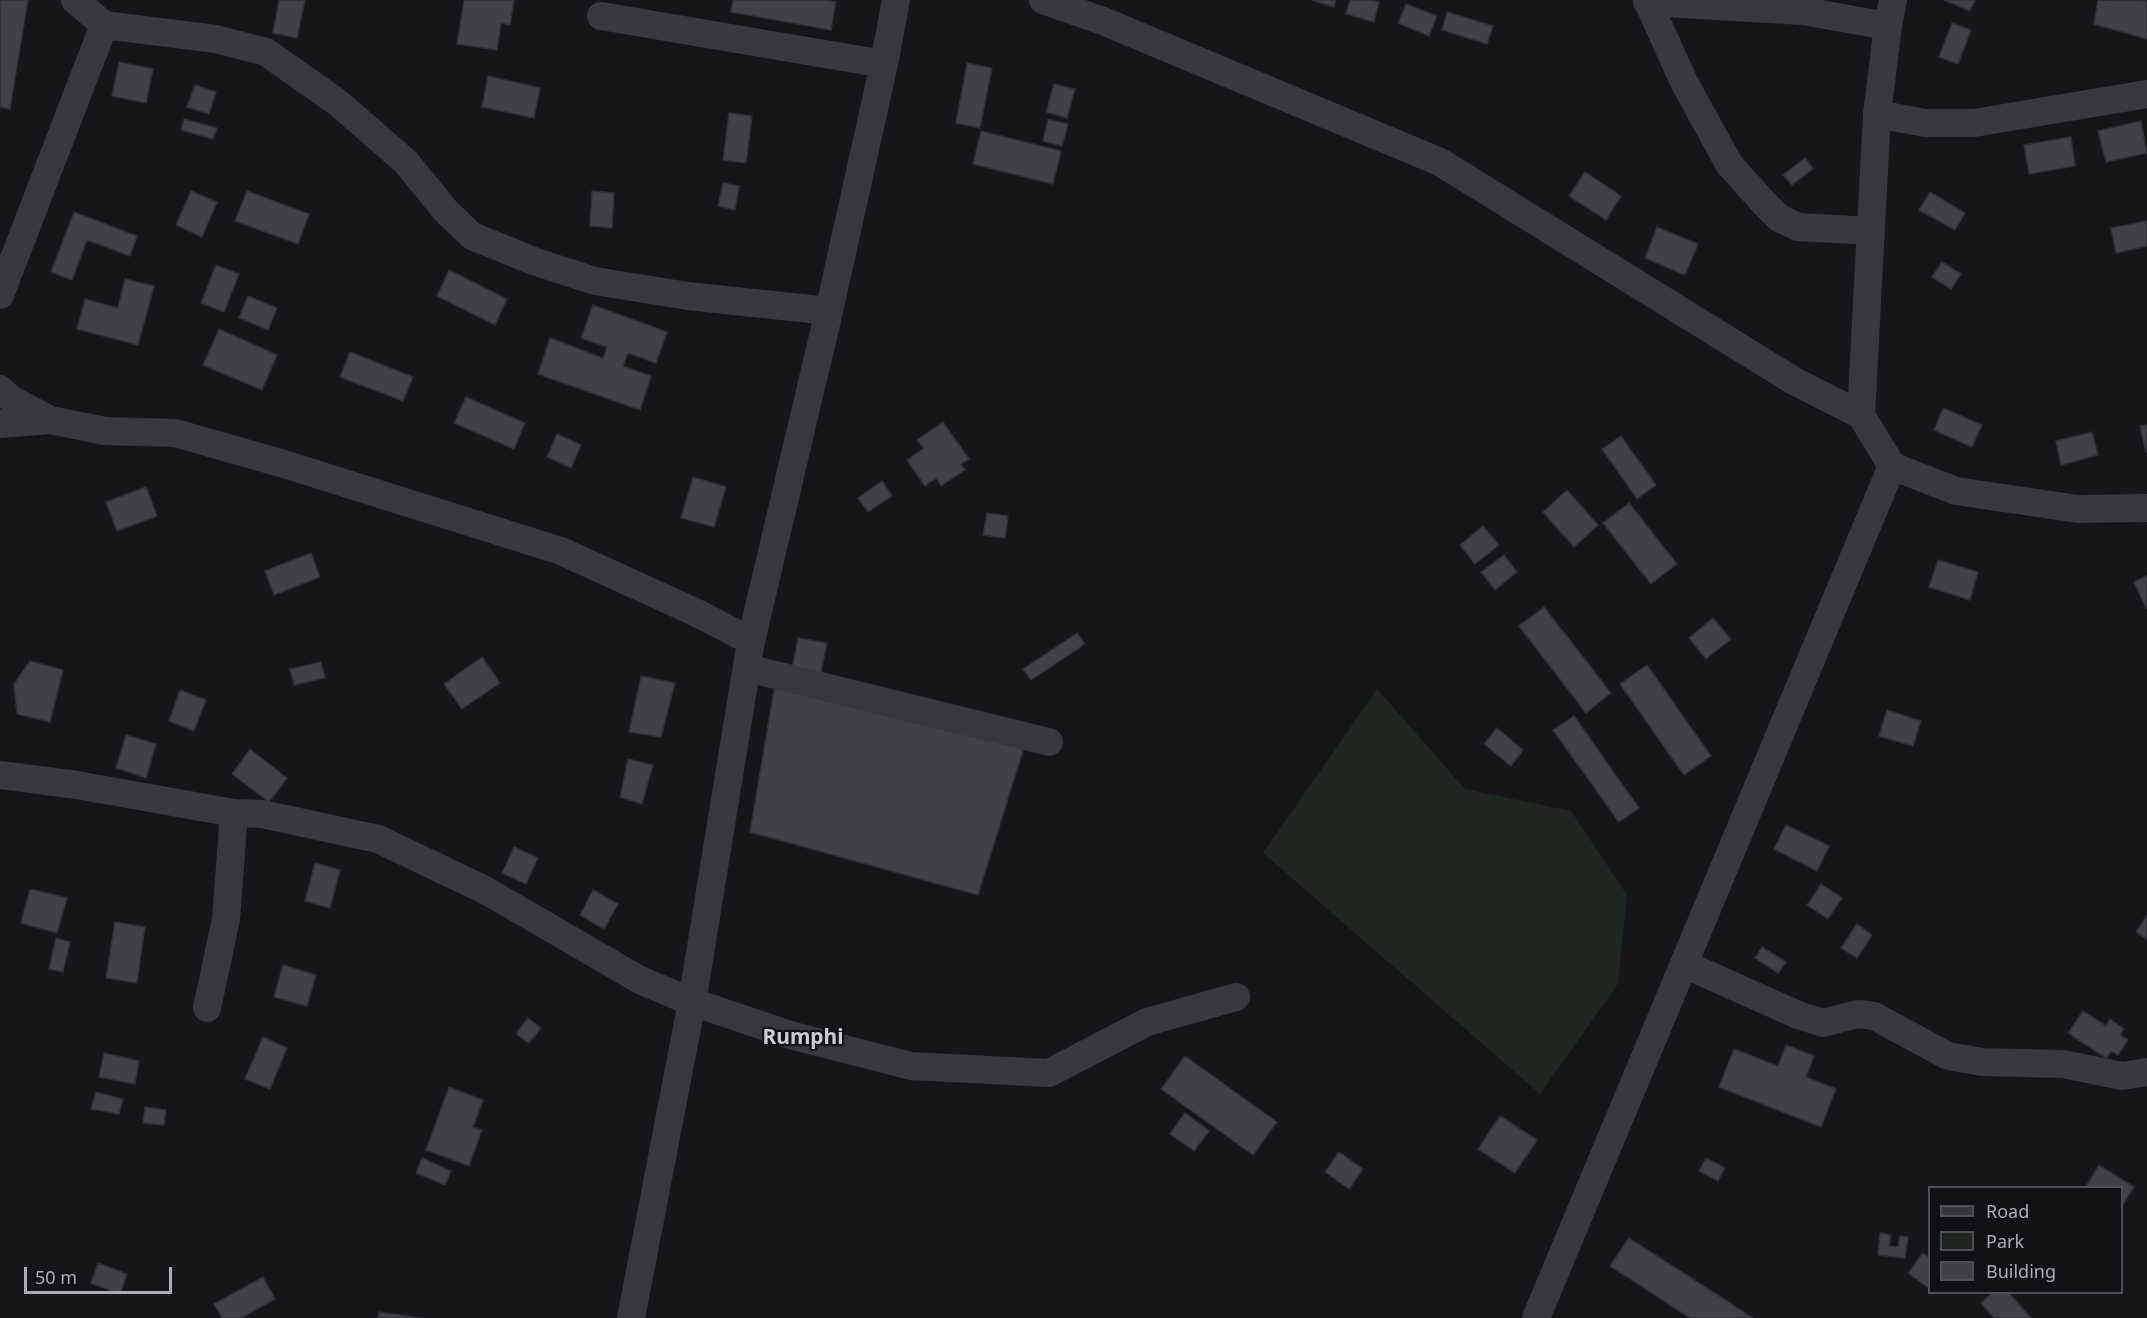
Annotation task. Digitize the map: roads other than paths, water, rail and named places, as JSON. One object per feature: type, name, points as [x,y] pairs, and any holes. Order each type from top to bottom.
[{"type":"street","points":[[75,0],[104,25],[216,39],[266,52],[337,102],[406,162],[445,210],[472,236],[536,262],[595,281],[688,296],[829,311]]},
{"type":"street","points":[[631,1318],[692,1002],[749,654],[829,311],[896,0]]},
{"type":"street","points":[[1043,0],[1103,21],[1440,162],[1794,381],[1861,415],[1892,466],[1956,491],[2078,509],[2147,508]]},
{"type":"street","points":[[1861,415],[1871,231],[1877,114],[1891,13],[1647,1],[1684,82],[1729,164],[1764,203],[1779,218],[1798,227],[1871,231]]},
{"type":"street","points":[[601,16],[884,64]]},
{"type":"street","points":[[0,295],[104,25]]},
{"type":"street","points":[[1877,114],[1925,123],[1974,123],[2147,94]]},
{"type":"street","points":[[0,389],[12,400],[50,420]]},
{"type":"street","points":[[0,424],[50,420],[105,431],[175,433],[284,464],[552,548],[697,613],[749,654],[1049,742]]},
{"type":"street","points":[[1536,1318],[1892,466]]},
{"type":"street","points":[[0,775],[77,785],[234,813],[262,813],[378,839],[485,890],[640,980],[692,1002],[790,1035],[911,1066],[1049,1073],[1147,1022],[1236,997]]},
{"type":"street","points":[[207,1008],[226,919],[234,813]]},
{"type":"street","points":[[1684,964],[1798,1015],[1822,1023],[1834,1022],[1858,1014],[1874,1016],[1948,1056],[1982,1062],[2063,1064],[2122,1076],[2147,1072]]},
{"type":"district","name":"Rumphi","points":[[803,1038]]}]
